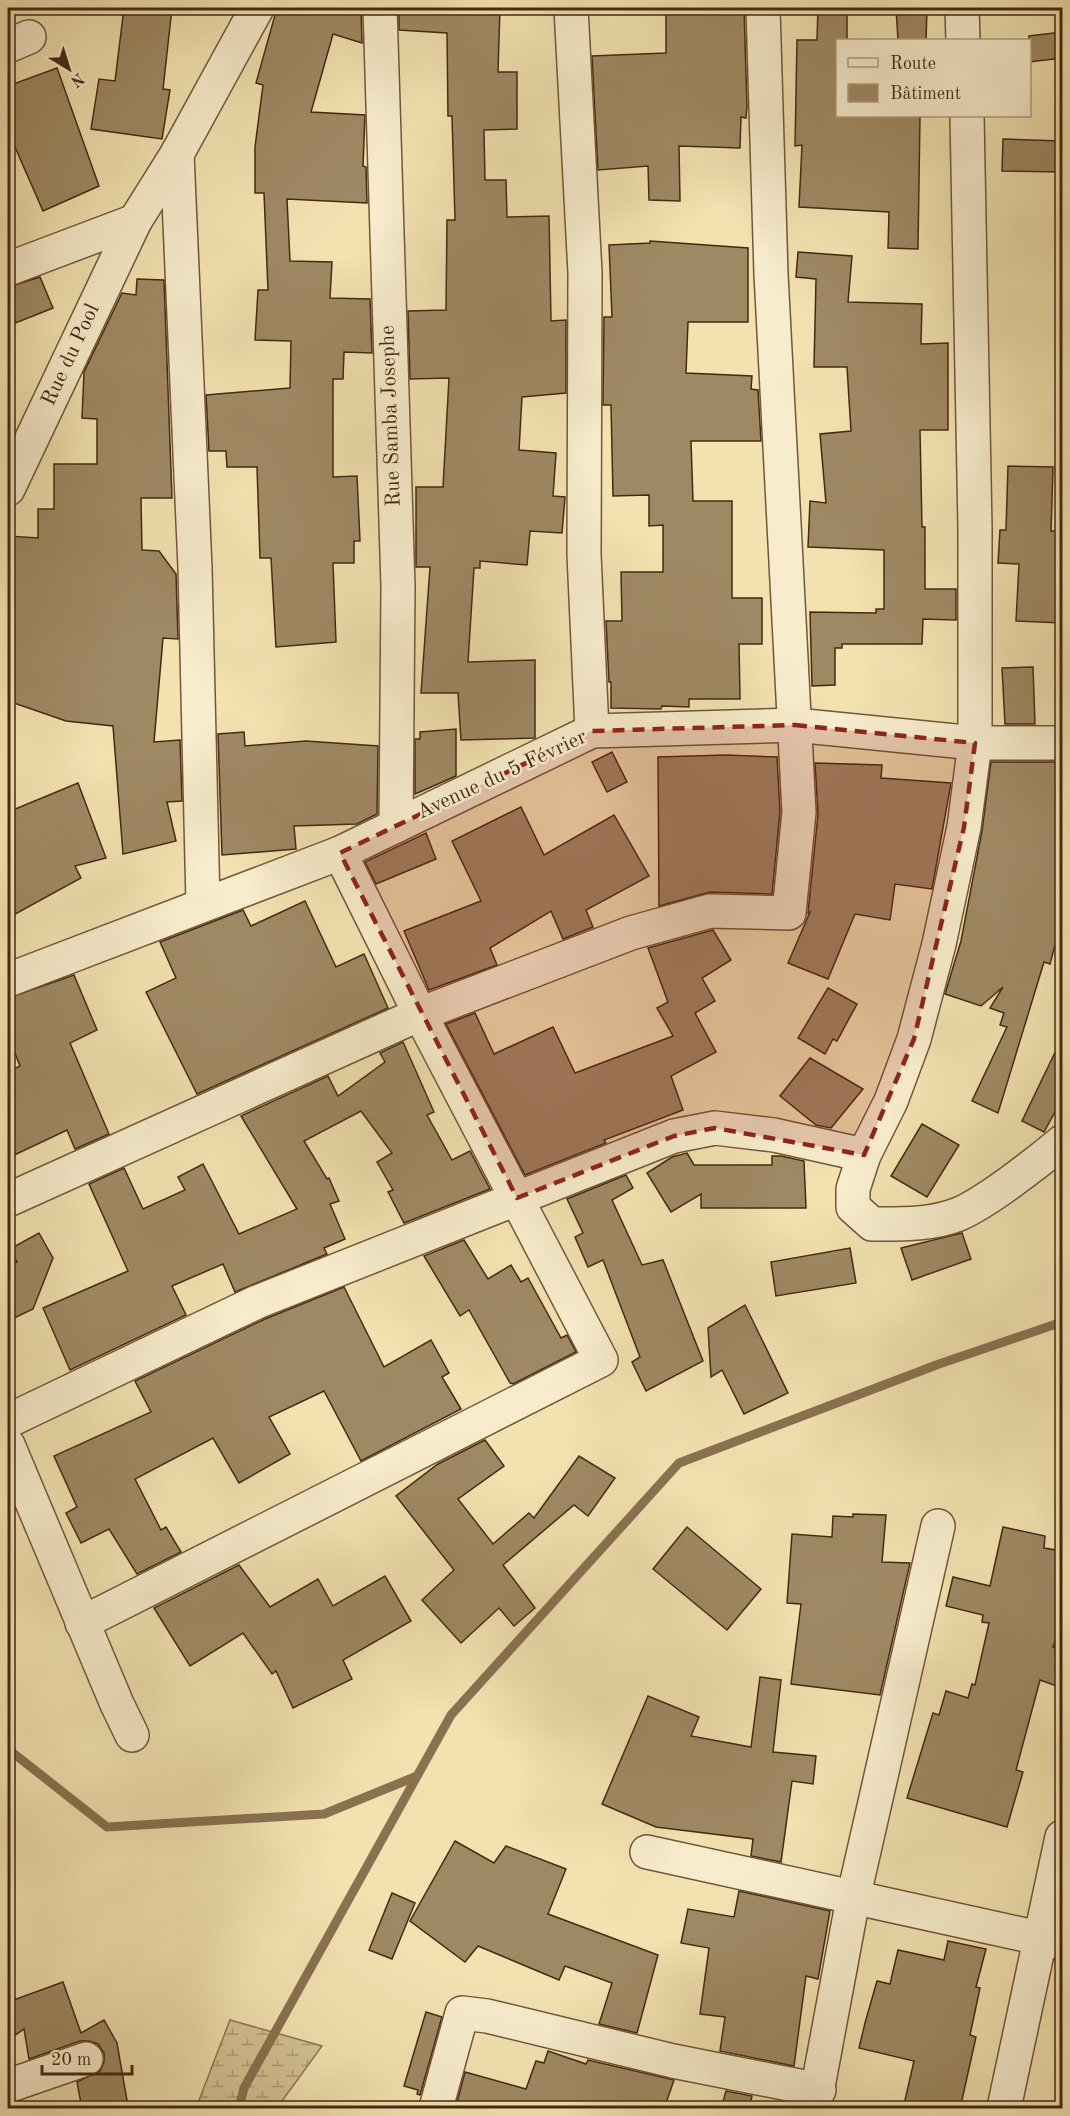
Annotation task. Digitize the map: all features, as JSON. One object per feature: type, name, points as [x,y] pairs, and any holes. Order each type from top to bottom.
[{"type":"street","name":"Rue du Pool","points":[[8,489],[135,221],[177,154],[257,8]]},
{"type":"street","name":"Rue Samba Josephe","points":[[380,8],[398,586],[396,825]]},
{"type":"street","points":[[571,8],[585,273],[584,554],[592,731]]},
{"type":"street","points":[[8,1200],[420,1014],[632,933],[710,911],[789,913],[799,812],[771,274],[763,8]]},
{"type":"street","points":[[962,8],[963,39]]},
{"type":"street","points":[[967,117],[975,528],[975,743],[964,827],[939,944],[916,1029],[891,1101],[864,1155],[853,1189],[853,1207],[872,1224],[915,1224],[959,1214],[1003,1186],[1062,1142]]},
{"type":"street","points":[[177,154],[195,568],[203,904]]},
{"type":"street","points":[[8,269],[135,221]]},
{"type":"street","name":"Avenue du 5 Février","points":[[8,980],[340,853],[592,731],[795,725],[975,743],[1062,743]]},
{"type":"street","points":[[82,1623],[601,1360],[420,1014],[340,853]]},
{"type":"street","points":[[8,1421],[257,1302],[674,1136],[715,1128],[774,1135],[864,1155]]},
{"type":"street","points":[[8,1445],[82,1623],[132,1735]]},
{"type":"street","points":[[436,2109],[462,2013],[487,2016],[673,2061],[816,2099],[853,1899],[938,1526]]},
{"type":"street","points":[[1004,2109],[1051,1940],[1062,1838]]},
{"type":"street","points":[[647,1852],[853,1899],[1051,1940]]},
{"type":"street","points":[[8,2086],[86,2059]]},
{"type":"highlighted area","points":[[795,725],[975,743],[964,827],[914,1039],[864,1155],[715,1128],[674,1136],[517,1198],[340,853],[592,731]]},
{"type":"green space","points":[[230,2020],[322,2046],[277,2108],[196,2108]]},
{"type":"building","points":[[124,8],[172,8],[163,89],[170,90],[162,139],[91,129],[99,79],[115,81]]},
{"type":"building","points":[[277,8],[361,8],[362,43],[333,34],[311,112],[365,115],[363,166],[366,167],[367,203],[287,199],[290,261],[332,262],[330,298],[370,299],[372,353],[344,352],[343,379],[333,379],[333,477],[357,476],[360,541],[354,541],[354,563],[333,563],[336,642],[276,647],[271,558],[260,558],[257,467],[227,467],[226,451],[209,451],[206,395],[290,388],[291,341],[255,340],[258,290],[268,290],[264,193],[255,193],[255,147],[263,85],[256,83]]},
{"type":"building","points":[[399,8],[500,8],[498,72],[517,72],[517,129],[484,130],[485,180],[506,180],[507,217],[549,216],[551,321],[566,320],[566,393],[522,397],[519,450],[556,453],[553,496],[565,497],[562,533],[530,531],[527,565],[480,561],[480,568],[474,568],[468,662],[535,660],[535,738],[461,740],[458,693],[421,693],[430,567],[416,567],[416,487],[443,487],[449,378],[410,379],[408,311],[446,310],[447,220],[455,220],[452,116],[448,116],[447,33],[399,30]]},
{"type":"building","points":[[666,8],[744,8],[747,106],[746,118],[741,117],[740,148],[679,146],[680,201],[649,200],[648,166],[598,170],[592,56],[666,53]]},
{"type":"building","points":[[818,8],[847,8],[847,39],[836,39],[836,117],[920,117],[918,249],[888,248],[889,212],[799,207],[802,145],[795,146],[797,40],[817,40]]},
{"type":"building","points":[[896,8],[927,8],[926,39],[898,39]]},
{"type":"building","points":[[1062,32],[1062,58],[1031,62],[1029,36]]},
{"type":"building","points":[[57,68],[99,186],[43,211],[8,131],[8,86]]},
{"type":"building","points":[[1003,139],[1062,141],[1062,172],[1002,171]]},
{"type":"building","points":[[650,241],[748,248],[748,322],[688,322],[686,373],[752,376],[751,389],[758,390],[761,441],[691,441],[693,501],[732,501],[732,598],[762,598],[762,644],[739,644],[740,699],[689,699],[689,707],[662,706],[661,709],[611,708],[606,621],[622,621],[621,572],[663,572],[663,525],[649,526],[649,495],[613,496],[611,405],[603,405],[604,317],[612,317],[609,245],[650,243]]},
{"type":"building","points":[[798,252],[852,256],[848,302],[922,304],[921,344],[948,343],[948,430],[920,430],[922,527],[925,527],[925,589],[956,589],[956,620],[923,619],[922,644],[842,644],[842,648],[835,648],[835,685],[812,686],[810,612],[876,613],[876,609],[884,609],[884,550],[808,547],[810,501],[826,503],[820,434],[851,431],[847,367],[814,367],[816,279],[796,277]]},
{"type":"building","points":[[40,277],[53,308],[8,326],[8,287]]},
{"type":"building","points":[[137,279],[164,280],[172,498],[141,498],[142,550],[159,551],[176,574],[178,639],[163,638],[154,742],[180,740],[182,801],[167,802],[176,841],[123,854],[113,726],[66,721],[8,701],[8,536],[38,538],[38,509],[54,509],[54,464],[97,464],[97,419],[82,418],[84,372],[122,293],[136,295]]},
{"type":"building","points":[[1008,466],[1053,467],[1051,531],[1062,531],[1062,623],[1016,621],[1019,564],[998,563],[1000,530],[1006,530]]},
{"type":"building","points":[[1033,667],[1035,724],[1005,724],[1002,668]]},
{"type":"building","points":[[456,729],[456,776],[415,794],[415,739],[420,739],[420,732]]},
{"type":"building","points":[[244,732],[245,746],[306,741],[378,746],[377,814],[357,824],[294,826],[296,849],[222,855],[218,734]]},
{"type":"building","points":[[612,752],[627,782],[607,792],[592,762]]},
{"type":"building","points":[[726,755],[777,757],[780,812],[772,894],[710,892],[659,906],[658,757]]},
{"type":"building","points":[[991,762],[1062,762],[1062,919],[1050,964],[1044,962],[998,1113],[972,1101],[1007,1027],[1000,1025],[1004,1013],[990,1008],[1003,987],[981,1006],[945,994],[961,941],[982,831]]},
{"type":"building","points":[[815,763],[882,765],[881,778],[951,783],[932,889],[895,884],[890,920],[855,914],[828,979],[788,963],[810,912],[808,913],[818,814]]},
{"type":"building","points":[[78,783],[106,858],[75,866],[81,878],[8,918],[8,843],[14,840],[8,822],[8,812]]},
{"type":"building","points":[[521,807],[544,855],[614,815],[649,876],[586,910],[593,927],[563,939],[551,911],[490,948],[497,965],[429,990],[404,931],[481,901],[452,841]]},
{"type":"building","points":[[426,833],[436,859],[376,884],[365,862]]},
{"type":"building","points":[[305,901],[336,967],[364,954],[388,1008],[197,1094],[146,992],[176,978],[160,942],[243,910],[251,926]]},
{"type":"building","points":[[713,930],[731,960],[702,978],[715,1001],[695,1013],[716,1052],[671,1076],[683,1110],[604,1140],[606,1143],[525,1175],[446,1024],[475,1013],[494,1054],[553,1027],[575,1073],[673,1036],[657,1008],[668,1002],[648,948]]},
{"type":"building","points":[[74,975],[97,1030],[70,1043],[109,1134],[75,1149],[67,1130],[8,1158],[8,1072],[20,1066],[8,1035],[8,998]]},
{"type":"building","points":[[828,988],[857,1004],[837,1041],[833,1039],[825,1054],[798,1038]]},
{"type":"building","points":[[1062,1038],[1062,1099],[1044,1132],[1022,1121]]},
{"type":"building","points":[[403,1042],[434,1112],[427,1115],[452,1160],[470,1151],[490,1189],[404,1223],[388,1192],[393,1190],[377,1162],[392,1153],[361,1111],[304,1141],[327,1179],[329,1178],[339,1201],[330,1204],[345,1239],[324,1248],[327,1254],[235,1292],[223,1264],[172,1286],[186,1315],[70,1370],[43,1308],[128,1271],[89,1184],[124,1168],[143,1209],[185,1190],[178,1177],[203,1164],[239,1234],[297,1209],[241,1116],[328,1076],[338,1096],[385,1062],[380,1053]]},
{"type":"building","points":[[810,1058],[863,1089],[831,1128],[816,1125],[780,1096]]},
{"type":"building","points":[[922,1124],[959,1145],[927,1197],[891,1176]]},
{"type":"building","points":[[687,1153],[694,1165],[772,1165],[772,1156],[804,1161],[806,1208],[701,1208],[701,1194],[671,1212],[647,1173],[672,1157]]},
{"type":"building","points":[[626,1175],[633,1188],[612,1200],[642,1265],[663,1260],[703,1361],[646,1391],[632,1362],[640,1357],[603,1260],[588,1267],[575,1237],[583,1233],[567,1199]]},
{"type":"building","points":[[39,1233],[53,1258],[33,1309],[8,1321],[8,1267],[17,1262],[10,1249]]},
{"type":"building","points":[[962,1233],[971,1259],[912,1280],[901,1248]]},
{"type":"building","points":[[464,1240],[488,1279],[511,1265],[521,1282],[528,1278],[561,1338],[567,1335],[576,1352],[513,1384],[510,1383],[469,1310],[460,1316],[424,1256]]},
{"type":"building","points":[[850,1248],[856,1283],[776,1296],[771,1262]]},
{"type":"building","points":[[344,1287],[384,1367],[431,1340],[449,1373],[442,1377],[461,1409],[361,1461],[324,1391],[269,1417],[290,1454],[239,1483],[213,1438],[135,1479],[161,1530],[166,1527],[181,1552],[137,1574],[109,1529],[81,1543],[66,1513],[77,1507],[54,1456],[151,1412],[135,1381],[265,1319]]},
{"type":"building","points":[[745,1305],[788,1393],[744,1414],[722,1370],[711,1377],[708,1328]]},
{"type":"building","points":[[485,1440],[504,1466],[458,1499],[493,1544],[529,1513],[534,1518],[579,1456],[615,1478],[588,1516],[574,1505],[503,1565],[535,1608],[514,1626],[499,1608],[461,1643],[422,1600],[454,1570],[396,1496],[438,1464]]},
{"type":"building","points":[[853,1514],[886,1515],[882,1562],[910,1563],[880,1695],[791,1684],[801,1604],[787,1603],[792,1534],[832,1537],[833,1516],[853,1517]]},
{"type":"building","points":[[687,1527],[761,1589],[727,1630],[653,1569]]},
{"type":"building","points":[[1003,1527],[1045,1536],[1044,1548],[1062,1551],[1062,1620],[1053,1647],[1062,1651],[1062,1688],[1040,1680],[1016,1770],[1023,1772],[1007,1827],[907,1798],[933,1713],[939,1715],[946,1691],[968,1698],[972,1684],[975,1685],[989,1623],[982,1622],[983,1615],[946,1606],[953,1577],[990,1586]]},
{"type":"building","points":[[239,1565],[270,1607],[318,1579],[333,1606],[385,1576],[411,1621],[343,1660],[352,1679],[293,1708],[276,1671],[272,1674],[243,1633],[190,1666],[154,1608]]},
{"type":"building","points":[[760,1677],[781,1680],[773,1752],[816,1756],[813,1784],[792,1781],[781,1862],[751,1856],[753,1839],[656,1827],[602,1804],[648,1696],[699,1717],[691,1736],[751,1747]]},
{"type":"building","points":[[455,1841],[494,1863],[506,1846],[566,1869],[548,1914],[658,1955],[637,2033],[599,2024],[612,1983],[565,1966],[559,1980],[478,1946],[465,1962],[410,1921]]},
{"type":"building","points":[[739,1891],[830,1911],[818,1979],[806,1976],[794,2066],[720,2051],[725,2017],[700,2014],[709,1948],[681,1943],[688,1909],[734,1917]]},
{"type":"building","points":[[392,1893],[415,1903],[392,1959],[369,1950]]},
{"type":"building","points":[[948,1941],[986,1949],[976,1987],[980,1988],[970,2035],[976,2037],[960,2109],[903,2109],[914,2061],[859,2048],[865,2023],[877,1981],[890,1984],[898,1950],[944,1960]]},
{"type":"building","points":[[63,1982],[81,2033],[104,2020],[117,2043],[128,2106],[82,2109],[77,2082],[100,2071],[104,2062],[104,2053],[98,2044],[80,2041],[29,2059],[24,2029],[8,2040],[8,2002]]},
{"type":"building","points":[[426,2012],[442,2017],[420,2095],[417,2094],[418,2090],[404,2086]]},
{"type":"building","points":[[548,2051],[586,2064],[588,2060],[674,2080],[664,2109],[466,2109],[456,2106],[465,2072],[526,2089],[536,2061],[544,2063]]},
{"type":"building","points":[[726,2091],[752,2096],[749,2109],[721,2109]]},
{"type":"waterway","points":[[239,2108],[244,2088],[451,1715],[679,1463],[939,1364],[1062,1322]]},
{"type":"waterway","points":[[8,1749],[107,1827],[324,1814],[417,1776]]}]
